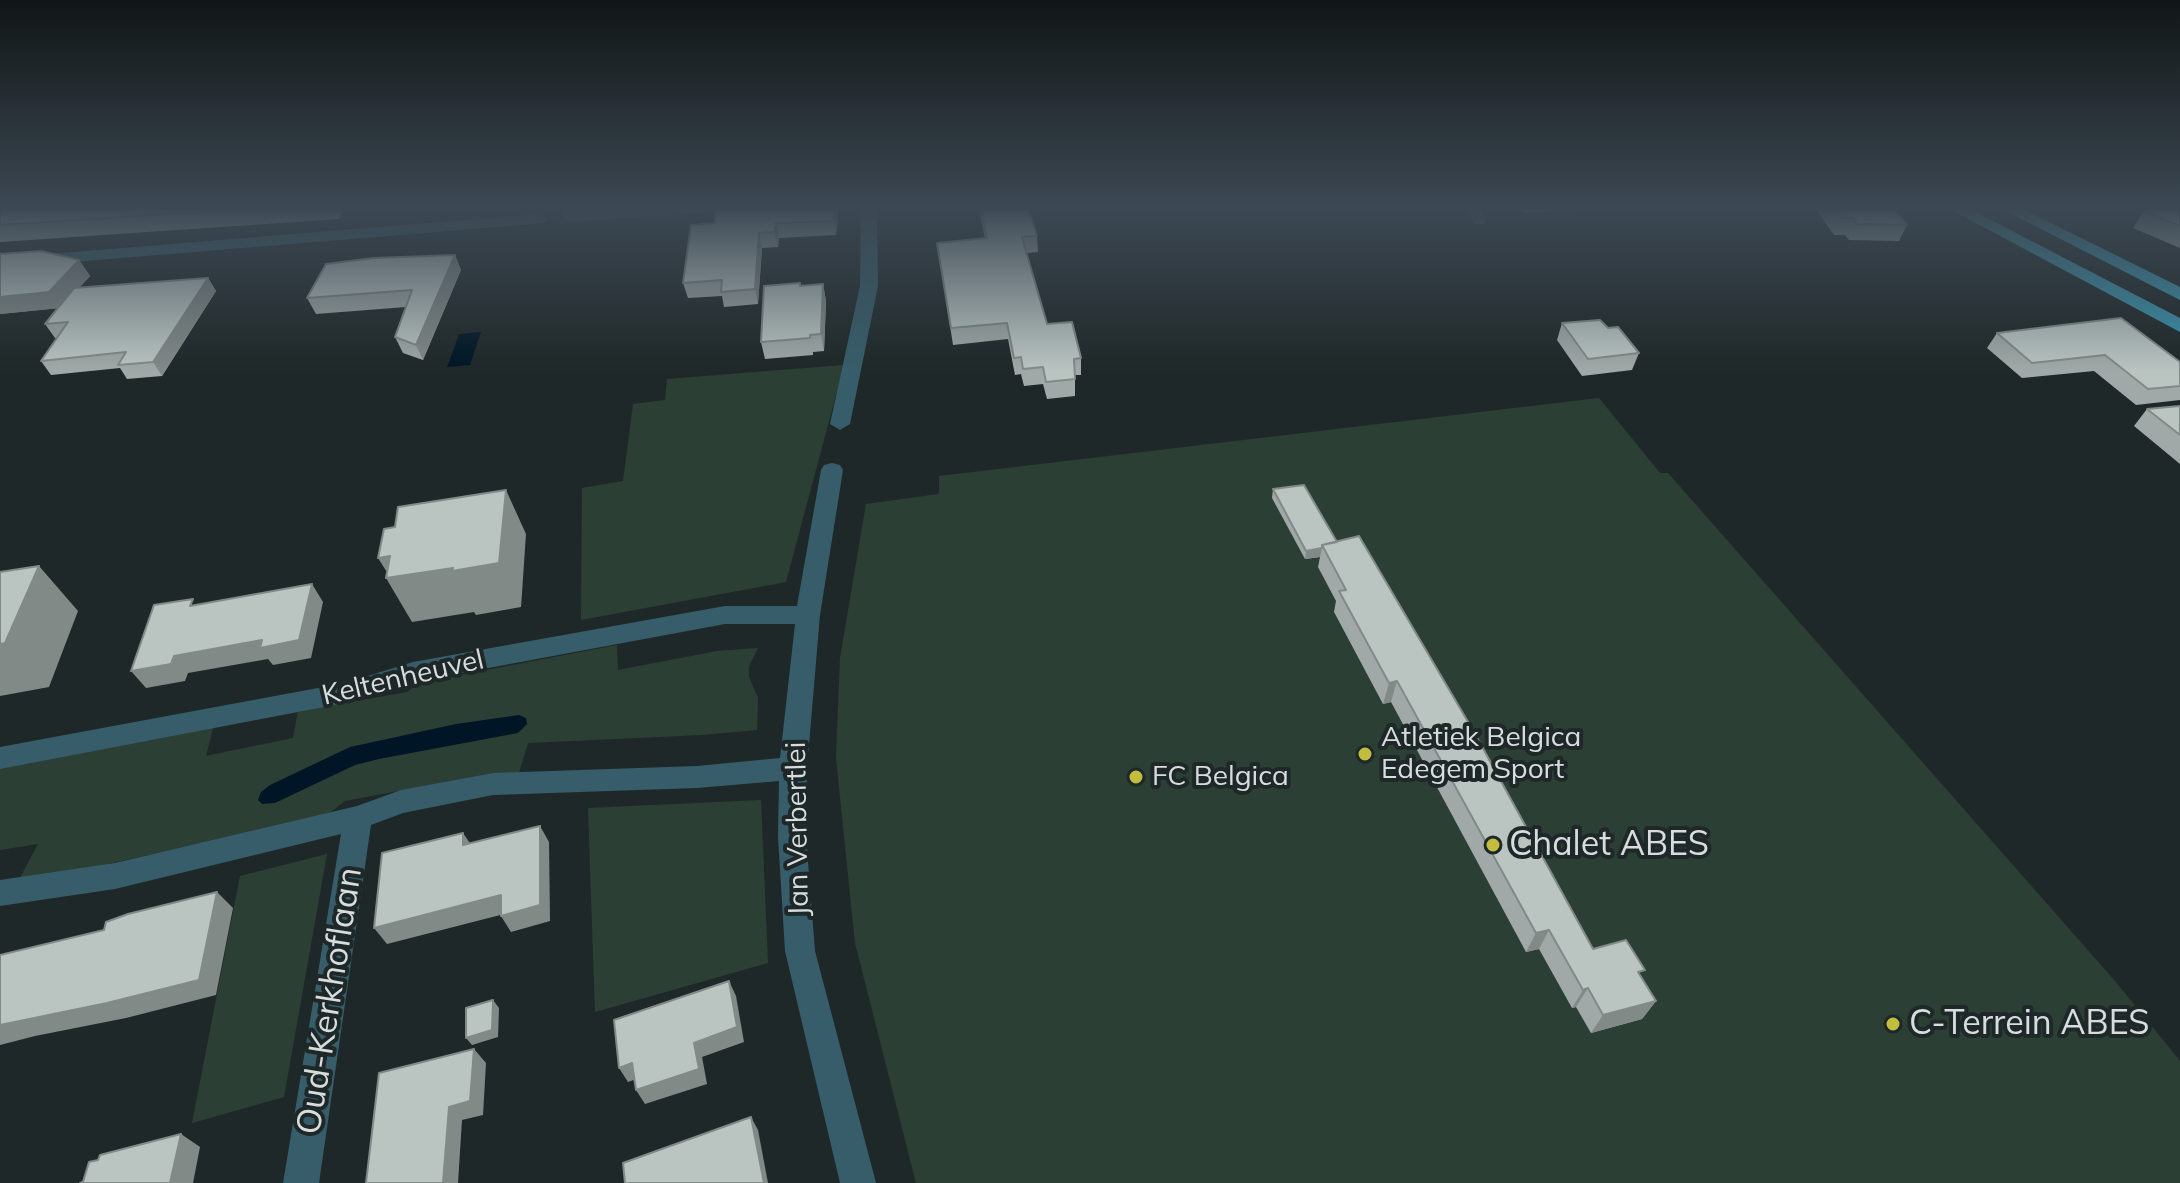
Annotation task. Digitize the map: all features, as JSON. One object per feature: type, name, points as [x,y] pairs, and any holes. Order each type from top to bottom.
[{"type":"main road","points":[[2057,261],[2180,326]]},
{"type":"main road","points":[[2114,261],[2180,294]]},
{"type":"street","points":[[0,263],[22,261]]},
{"type":"street","points":[[840,424],[869,286],[869,261]]},
{"type":"street","name":"Jan Verbertlei","points":[[832,470],[808,615],[793,768],[792,837],[800,951],[858,1183]]},
{"type":"street","name":"Keltenheuvel","points":[[0,758],[345,693],[413,672],[710,618],[808,615]]},
{"type":"street","points":[[0,893],[115,876],[358,818],[401,802],[493,784],[697,777],[793,768]]},
{"type":"street","name":"Oud-Kerkhoflaan","points":[[301,1183],[358,818]]},
{"type":"green space","points":[[844,365],[786,582],[581,620],[582,488],[623,481],[633,404],[665,400],[667,379]]},
{"type":"green space","points":[[1599,398],[1660,473],[1668,473],[2115,981],[2180,1061],[2180,1183],[916,1183],[855,943],[836,758],[840,658],[866,504],[939,494],[939,476]]},
{"type":"green space","points":[[617,645],[618,670],[717,651],[758,648],[749,666],[749,677],[758,698],[757,730],[528,743],[519,773],[493,773],[345,801],[327,815],[77,871],[20,878],[38,844],[0,850],[0,767],[213,728],[206,756],[293,738],[298,711],[407,692],[419,683]]},
{"type":"green space","points":[[761,800],[768,963],[595,1012],[588,808]]},
{"type":"green space","points":[[327,854],[284,1097],[192,1123],[240,876]]},
{"type":"water","points":[[481,332],[470,365],[447,367],[459,334]]},
{"type":"water","points":[[519,715],[526,718],[527,724],[518,733],[355,765],[275,803],[262,804],[258,800],[261,792],[270,785],[350,747],[456,724]]},
{"type":"building","points":[[0,261],[78,261],[49,292],[0,297]]},
{"type":"building","points":[[452,261],[416,345],[395,337],[412,290],[307,298],[326,264]]},
{"type":"building","points":[[686,261],[757,261],[755,289],[721,292],[722,280],[683,283]]},
{"type":"building","points":[[940,261],[1029,261],[1047,324],[1072,322],[1081,358],[1074,359],[1075,379],[1046,382],[1043,367],[1023,369],[1021,357],[1014,358],[1007,323],[951,328]]},
{"type":"building","points":[[208,278],[153,362],[118,365],[126,352],[41,361],[68,322],[45,324],[74,288]]},
{"type":"building","points":[[800,283],[800,286],[823,284],[821,334],[810,335],[810,338],[761,342],[764,286]]},
{"type":"building","points":[[2121,318],[2180,362],[2180,386],[2148,389],[2105,355],[2032,363],[1997,333]]},
{"type":"building","points":[[1600,320],[1608,328],[1618,327],[1639,353],[1588,359],[1562,323]]},
{"type":"building","points":[[2180,406],[2180,435],[2147,409]]},
{"type":"building","points":[[1304,485],[1337,542],[1306,551],[1273,489]]},
{"type":"building","points":[[506,490],[499,563],[386,578],[390,556],[378,558],[384,529],[395,527],[398,507]]},
{"type":"building","points":[[1359,536],[1474,732],[1593,949],[1626,940],[1645,970],[1638,972],[1656,1001],[1603,1015],[1588,988],[1583,990],[1549,930],[1536,933],[1397,681],[1389,683],[1339,591],[1346,590],[1322,545]]},
{"type":"building","points":[[39,566],[5,643],[0,644],[0,572]]},
{"type":"building","points":[[312,584],[299,640],[260,648],[262,640],[174,656],[171,664],[131,671],[154,605],[193,599],[190,606]]},
{"type":"building","points":[[540,826],[540,905],[501,916],[501,895],[374,928],[382,853],[463,833],[463,845]]},
{"type":"building","points":[[217,892],[199,980],[0,1025],[0,955],[104,930],[106,922],[128,914]]},
{"type":"building","points":[[729,981],[737,1027],[694,1043],[699,1069],[636,1090],[632,1063],[619,1068],[614,1020]]},
{"type":"building","points":[[493,1000],[492,1030],[466,1038],[466,1008]]},
{"type":"building","points":[[474,1049],[470,1101],[449,1107],[443,1183],[366,1183],[379,1073]]},
{"type":"building","points":[[751,1117],[764,1183],[625,1183],[623,1163]]},
{"type":"building","points":[[181,1134],[170,1183],[80,1183],[89,1162],[98,1160],[100,1155]]},
{"type":"place","name":"Atletiek Belgica Edegem Sport","points":[[1365,754]]},
{"type":"place","name":"FC Belgica","points":[[1136,777]]},
{"type":"place","name":"Chalet ABES","points":[[1493,845]]},
{"type":"place","name":"C-Terrein ABES","points":[[1893,1024]]}]
